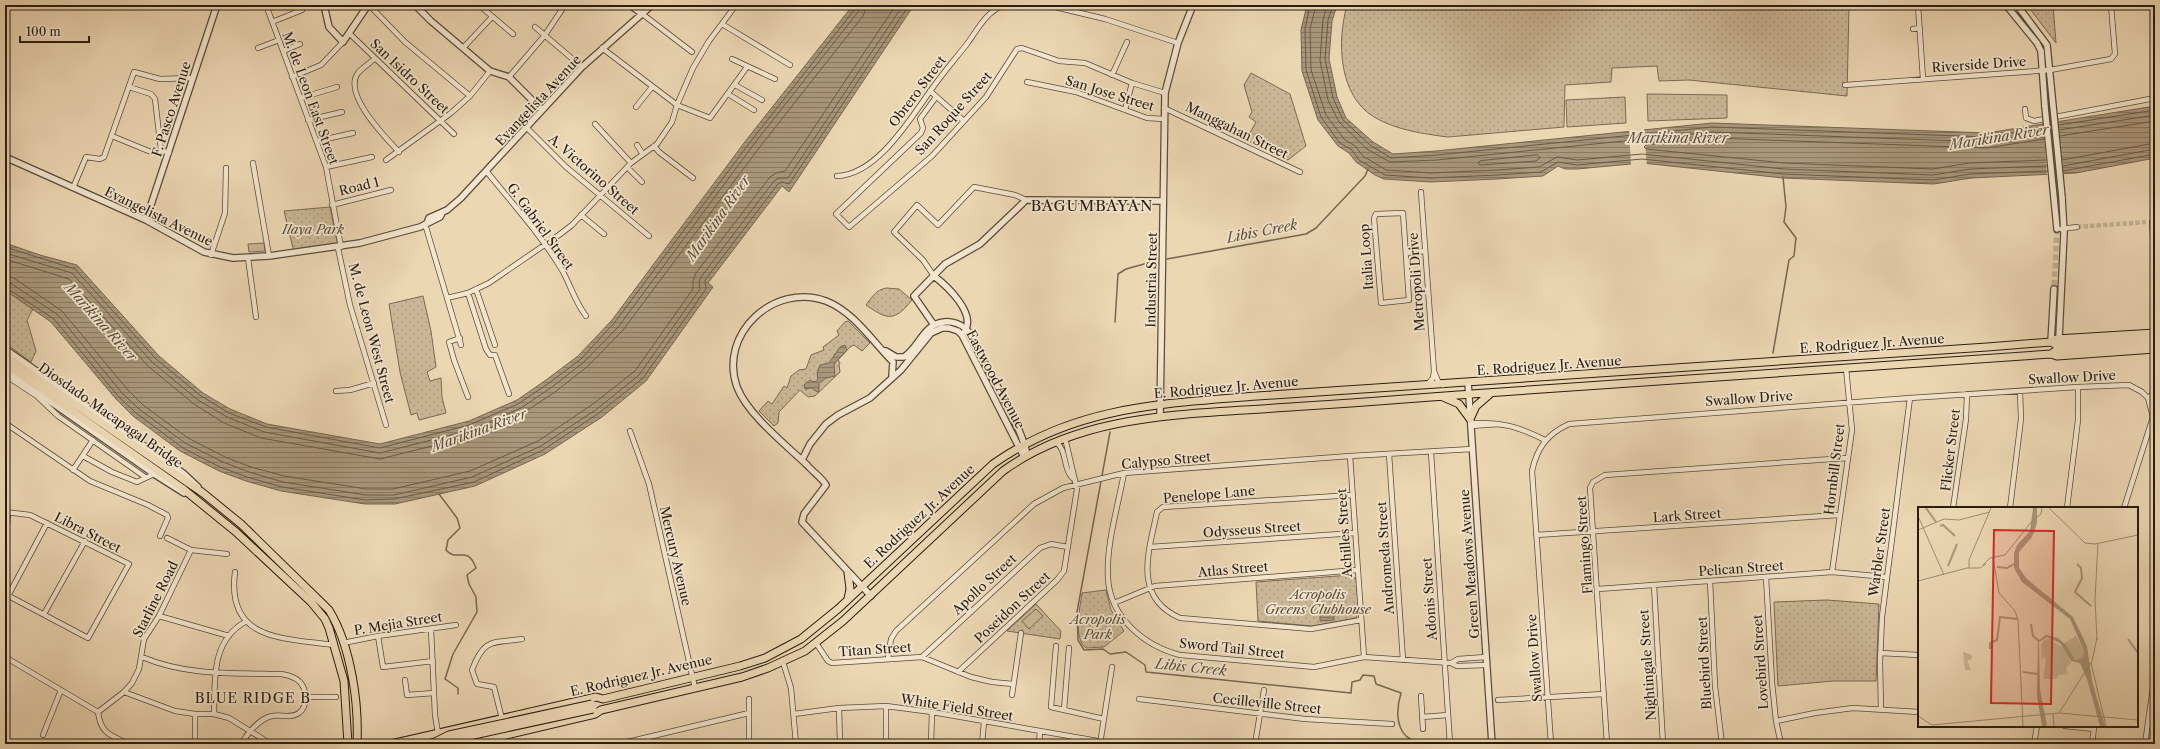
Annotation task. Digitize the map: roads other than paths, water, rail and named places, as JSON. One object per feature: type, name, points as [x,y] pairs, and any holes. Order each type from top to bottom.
[{"type":"main road","name":"E. Rodriguez Jr. Avenue","points":[[469,744],[595,714],[601,710],[742,677],[783,662],[816,643],[871,596],[1003,471],[1026,456],[1065,438],[1110,424],[1160,417],[1493,392],[1846,368],[2055,346],[2155,333]]},
{"type":"main road","points":[[2055,346],[2155,338]]},
{"type":"main road","points":[[2055,346],[2155,344]]},
{"type":"main road","name":"E. Rodriguez Jr. Avenue","points":[[2055,346],[2057,356],[2155,349]]},
{"type":"main road","name":"E. Rodriguez Jr. Avenue","points":[[391,744],[414,742],[438,733],[483,724],[596,697],[603,698],[740,666],[782,650],[815,629],[993,464],[1022,443],[1076,422],[1113,412],[1160,404],[1443,385],[1468,382],[2055,346]]},
{"type":"main road","name":"Diosdado Macapagal Bridge","points":[[5,356],[147,459],[199,501],[311,602],[325,619],[334,644],[344,681],[348,744]]},
{"type":"main road","name":"Diosdado Macapagal Bridge","points":[[5,364],[147,459],[203,493],[241,524],[325,606],[334,617],[343,643],[354,694],[358,743]]},
{"type":"main road","points":[[1607,373],[1607,384]]},
{"type":"main road","points":[[1470,423],[1476,406],[1493,392]]},
{"type":"main road","points":[[1439,396],[1459,404],[1470,423]]},
{"type":"main road","points":[[921,531],[930,541]]},
{"type":"main road","points":[[848,573],[850,590],[848,600]]},
{"type":"main road","points":[[442,744],[460,738],[592,707],[603,698]]},
{"type":"main road","points":[[431,744],[449,735],[592,707],[601,710]]},
{"type":"main road","points":[[483,724],[487,740]]},
{"type":"street","name":"F. Pasco Avenue","points":[[146,220],[217,5]]},
{"type":"street","name":"M. de Leon East Street","points":[[266,5],[326,167],[339,248]]},
{"type":"street","points":[[324,5],[329,27],[343,42]]},
{"type":"street","points":[[292,77],[321,65],[350,34],[369,5],[405,42],[470,96]]},
{"type":"street","points":[[415,5],[431,21],[490,71],[509,77],[542,110]]},
{"type":"street","points":[[479,5],[513,34]]},
{"type":"street","points":[[509,77],[545,35],[565,5]]},
{"type":"street","points":[[630,5],[692,52]]},
{"type":"street","name":"Evangelista Avenue","points":[[5,157],[146,220],[211,255],[248,258],[270,256],[339,248],[395,235],[426,224],[440,217],[442,213],[455,204],[487,172],[526,127],[582,67],[641,13],[652,5]]},
{"type":"street","points":[[447,298],[468,293],[488,283],[572,225],[629,165],[642,153],[654,146],[672,122],[677,105],[693,68],[709,41],[736,5]]},
{"type":"street","name":"Obrero Street","points":[[837,176],[852,173],[860,169],[881,153],[915,115],[930,91],[987,16],[1004,5]]},
{"type":"street","points":[[1047,5],[1105,19],[1178,43]]},
{"type":"street","name":"Industria Street","points":[[1160,417],[1162,201],[1165,93],[1178,43],[1193,5]]},
{"type":"street","points":[[1918,5],[1923,79]]},
{"type":"street","points":[[2006,5],[2040,48],[2057,229],[2077,228]]},
{"type":"street","points":[[2017,5],[2045,40],[2049,50],[2064,229],[2055,346]]},
{"type":"street","name":"Riverside Drive","points":[[1846,84],[1886,79],[1923,79],[2050,70],[2112,58],[2115,54],[2111,5]]},
{"type":"street","points":[[272,22],[302,10]]},
{"type":"street","points":[[463,48],[492,17]]},
{"type":"street","points":[[722,24],[790,65]]},
{"type":"street","points":[[535,27],[582,67]]},
{"type":"street","points":[[1914,29],[1920,28]]},
{"type":"street","name":"San Isidro Street","points":[[350,34],[374,59],[442,121],[454,134]]},
{"type":"street","points":[[258,48],[278,40]]},
{"type":"street","points":[[1112,75],[1127,42]]},
{"type":"street","points":[[283,51],[300,44]]},
{"type":"street","points":[[602,48],[677,105],[710,118],[747,67]]},
{"type":"street","name":"San Roque Street","points":[[936,97],[920,119],[923,128],[921,133],[836,214],[849,227],[851,227],[932,156],[986,97],[1015,52],[1022,48],[1059,61],[1086,63],[1132,83],[1165,93]]},
{"type":"street","points":[[374,59],[357,74],[354,83],[368,117],[399,152]]},
{"type":"street","points":[[732,59],[775,79]]},
{"type":"street","points":[[386,160],[442,121],[470,96],[490,71]]},
{"type":"street","points":[[73,188],[86,157],[102,158],[112,136],[134,72],[160,79],[193,78]]},
{"type":"street","name":"San Jose Street","points":[[1027,82],[1076,92],[1147,118],[1164,119]]},
{"type":"street","points":[[1124,110],[1132,83]]},
{"type":"street","points":[[735,85],[762,100]]},
{"type":"street","points":[[301,98],[337,86]]},
{"type":"street","points":[[129,87],[151,94],[155,99],[161,150]]},
{"type":"street","points":[[636,107],[652,87]]},
{"type":"street","points":[[930,91],[964,121]]},
{"type":"street","points":[[728,94],[754,110]]},
{"type":"street","points":[[2025,109],[2026,118],[2034,121],[2155,98]]},
{"type":"street","name":"Manggahan Street","points":[[1164,108],[1300,172]]},
{"type":"street","points":[[308,120],[342,112]]},
{"type":"street","points":[[595,124],[642,182]]},
{"type":"street","name":"A. Victorino Street","points":[[526,127],[566,167],[649,236]]},
{"type":"street","points":[[317,141],[353,133]]},
{"type":"street","points":[[112,136],[151,152],[158,152],[161,150],[169,153]]},
{"type":"street","points":[[637,145],[642,153]]},
{"type":"street","points":[[654,146],[659,152],[693,178]]},
{"type":"street","points":[[326,167],[372,157]]},
{"type":"street","points":[[254,163],[270,256]]},
{"type":"street","points":[[211,255],[225,213],[226,168]]},
{"type":"street","name":"G. Gabriel Street","points":[[487,172],[544,244],[562,270],[577,304],[586,316]]},
{"type":"street","points":[[958,332],[966,329],[968,320],[964,310],[951,292],[934,276],[923,260],[894,232],[917,205],[938,225],[974,187],[1015,195],[1025,200],[1162,201]]},
{"type":"street","name":"Road 1","points":[[332,205],[391,190]]},
{"type":"street","name":"Metropoli Drive","points":[[1421,192],[1434,371],[1433,378],[1427,386]]},
{"type":"street","points":[[904,367],[902,362],[903,357],[924,333],[934,325],[914,296],[945,264],[980,244],[1025,200]]},
{"type":"street","name":"Italia Loop","points":[[1377,307],[1381,302],[1374,218],[1376,214],[1405,211],[1409,300],[1381,302]]},
{"type":"street","points":[[581,215],[604,234]]},
{"type":"street","points":[[2146,222],[2154,222],[2155,265]]},
{"type":"street","points":[[426,224],[461,345]]},
{"type":"street","name":"M. de Leon West Street","points":[[339,248],[350,305],[386,425]]},
{"type":"street","points":[[1406,253],[1425,251]]},
{"type":"street","points":[[248,258],[256,317]]},
{"type":"street","points":[[476,289],[495,345]]},
{"type":"street","points":[[2054,289],[2055,346]]},
{"type":"street","points":[[468,293],[486,349],[490,355],[495,355],[510,394]]},
{"type":"street","points":[[871,596],[802,522],[804,514],[826,485],[748,406],[736,385],[733,367],[734,352],[737,343],[748,324],[759,312],[776,303],[797,298],[815,298],[828,302],[842,311],[891,355],[903,357]]},
{"type":"street","points":[[1409,300],[1413,304]]},
{"type":"street","name":"Eastwood Avenue","points":[[934,325],[951,322],[966,329],[1006,404],[1026,456]]},
{"type":"street","name":"Eastwood Avenue","points":[[802,460],[806,451],[826,424],[838,415],[867,401],[892,376],[904,367],[931,333],[936,330],[949,328],[958,332],[1000,408],[1022,443]]},
{"type":"street","points":[[460,338],[449,342],[456,369],[468,397]]},
{"type":"street","points":[[874,341],[892,362],[892,376]]},
{"type":"street","points":[[5,349],[183,473],[203,493]]},
{"type":"street","name":"Hornbill Street","points":[[1832,572],[1852,430],[1851,403],[1846,368]]},
{"type":"street","points":[[5,370],[154,474],[199,501]]},
{"type":"street","name":"Metropoli Drive","points":[[1434,371],[1438,381],[1443,385]]},
{"type":"street","points":[[5,375],[37,396],[58,416],[146,477]]},
{"type":"street","points":[[987,382],[993,379]]},
{"type":"street","name":"Green Meadows Avenue","points":[[1468,382],[1492,744]]},
{"type":"street","points":[[336,391],[350,390],[374,383]]},
{"type":"street","name":"Swallow Drive","points":[[1551,744],[1532,471],[1536,454],[1545,440],[1558,429],[1569,424],[1584,421],[2078,387],[2129,385],[2142,392],[2148,398]]},
{"type":"street","points":[[2066,507],[2078,420],[2078,387]]},
{"type":"street","points":[[2010,507],[2021,419],[2020,391]]},
{"type":"street","points":[[2124,507],[2131,483],[2152,426],[2153,410],[2148,398],[2155,392]]},
{"type":"street","name":"Flicker Street","points":[[1953,507],[1965,425],[1967,394]]},
{"type":"street","name":"Warbler Street","points":[[1881,710],[1880,653],[1886,577],[1910,398]]},
{"type":"street","points":[[1000,408],[1006,404]]},
{"type":"street","points":[[1470,423],[1494,422],[1514,426],[1545,440]]},
{"type":"street","points":[[5,423],[90,481],[148,505],[167,515],[168,518],[160,536]]},
{"type":"street","name":"Mercury Avenue","points":[[630,431],[649,484],[695,688]]},
{"type":"street","name":"Poseidon Street","points":[[958,672],[1061,576],[1077,498],[1076,482],[1065,438]]},
{"type":"street","points":[[73,470],[93,440]]},
{"type":"street","points":[[1056,442],[1060,446],[1068,476],[1076,482]]},
{"type":"street","name":"Calypso Street","points":[[888,658],[891,639],[896,632],[1034,504],[1076,482],[1098,480],[1124,473],[1350,456],[1472,449]]},
{"type":"street","points":[[792,451],[806,451]]},
{"type":"street","name":"Adonis Street","points":[[1431,452],[1450,744]]},
{"type":"street","name":"Andromeda Street","points":[[1389,454],[1403,660]]},
{"type":"street","points":[[83,456],[112,472],[137,482],[142,481],[146,477],[154,474]]},
{"type":"street","name":"Achilles Street","points":[[1350,456],[1364,657]]},
{"type":"street","name":"Flamingo Street","points":[[1607,744],[1598,589],[1590,488],[1593,482],[1598,477],[1847,458]]},
{"type":"street","name":"Sword Tail Street","points":[[1124,473],[1108,565],[1108,580],[1114,603],[1133,630],[1147,642],[1163,650],[1180,655],[1314,668],[1364,657],[1444,664],[1451,663],[1458,659],[1486,657]]},
{"type":"street","name":"Penelope Lane","points":[[1353,495],[1163,507],[1157,512],[1146,571],[1150,588],[1163,607],[1171,614],[1190,619],[1212,619],[1311,629],[1361,620]]},
{"type":"street","points":[[5,550],[7,512]]},
{"type":"street","name":"Libra Street","points":[[7,512],[30,515],[129,564],[88,638],[7,595]]},
{"type":"street","name":"Lark Street","points":[[1536,535],[1839,516]]},
{"type":"street","points":[[7,595],[48,524]]},
{"type":"street","name":"Odysseus Street","points":[[1150,547],[1355,533]]},
{"type":"street","points":[[167,538],[191,550],[226,554]]},
{"type":"street","points":[[44,614],[85,541]]},
{"type":"street","name":"Apollo Street","points":[[922,657],[1040,548],[1051,544],[1068,547]]},
{"type":"street","name":"Starline Road","points":[[98,712],[124,692],[134,678],[142,657],[144,639],[159,616],[191,550]]},
{"type":"street","name":"Atlas Street","points":[[1114,603],[1155,586],[1358,570]]},
{"type":"street","points":[[236,572],[234,585],[236,606],[245,622],[268,634],[294,640],[334,644]]},
{"type":"street","name":"Pelican Street","points":[[1598,589],[1832,572],[1886,577]]},
{"type":"street","name":"Lovebird Street","points":[[1766,577],[1769,644],[1776,721],[1782,744]]},
{"type":"street","name":"Bluebird Street","points":[[1710,581],[1715,686],[1722,744]]},
{"type":"street","name":"Nightingale Street","points":[[1654,585],[1664,744]]},
{"type":"street","points":[[159,616],[229,636]]},
{"type":"street","points":[[214,714],[216,673],[219,652],[235,629],[245,622]]},
{"type":"street","name":"P. Mejia Street","points":[[343,643],[378,636],[456,625]]},
{"type":"street","points":[[430,629],[438,733]]},
{"type":"street","points":[[1012,695],[1021,633]]},
{"type":"street","points":[[378,636],[383,667],[433,661]]},
{"type":"street","points":[[502,719],[494,688],[477,684],[472,670],[478,653],[489,644],[522,639]]},
{"type":"street","name":"Titan Street","points":[[816,643],[828,661],[832,663],[888,658],[922,657],[958,672],[992,682],[1013,684]]},
{"type":"street","points":[[1056,646],[1050,706],[1104,719]]},
{"type":"street","points":[[1064,710],[1069,648]]},
{"type":"street","points":[[1880,653],[1918,655]]},
{"type":"street","points":[[5,657],[98,712],[100,724],[106,734],[129,744]]},
{"type":"street","points":[[142,657],[170,667],[216,673],[281,674],[291,676],[303,687],[306,697],[303,708],[298,713],[287,716],[273,716],[264,719],[250,730],[241,744]]},
{"type":"street","points":[[783,662],[792,688],[796,744]]},
{"type":"street","name":"Sword Tail Street","points":[[1451,663],[1457,666],[1486,665]]},
{"type":"street","points":[[1100,743],[1112,667]]},
{"type":"street","points":[[2146,744],[2155,673]]},
{"type":"street","points":[[405,680],[407,695],[434,694]]},
{"type":"street","points":[[43,735],[62,690]]},
{"type":"street","points":[[1255,744],[1264,690]]},
{"type":"street","points":[[124,692],[161,707],[195,714],[214,714],[229,718],[271,744]]},
{"type":"street","points":[[1498,700],[1604,694]]},
{"type":"street","points":[[1421,696],[1423,729]]},
{"type":"street","points":[[306,697],[336,697]]},
{"type":"street","points":[[749,699],[749,744]]},
{"type":"street","name":"Cecilleville Street","points":[[1139,699],[1324,721],[1392,724]]},
{"type":"street","points":[[886,706],[886,744]]},
{"type":"street","name":"White Field Street","points":[[794,714],[839,708],[886,706],[932,712],[1100,743],[1115,744]]},
{"type":"street","points":[[839,708],[840,744]]},
{"type":"street","points":[[1776,721],[1815,713],[1853,708],[1918,712]]},
{"type":"street","points":[[931,744],[932,712]]},
{"type":"street","points":[[619,744],[749,713]]},
{"type":"street","points":[[195,714],[195,744]]},
{"type":"street","points":[[1422,717],[1448,715]]},
{"type":"street","points":[[982,744],[984,722]]},
{"type":"street","points":[[2034,744],[2037,727]]},
{"type":"street","points":[[2092,744],[2094,727]]},
{"type":"street","points":[[1039,744],[1040,732]]},
{"type":"water","name":"Marikina River","points":[[853,5],[914,5],[789,192],[782,186],[708,283],[713,287],[646,381],[602,417],[545,454],[475,486],[395,504],[365,504],[281,491],[246,481],[219,471],[180,451],[133,416],[116,399],[51,322],[5,290],[5,243],[40,255],[77,265],[159,356],[203,393],[230,409],[267,424],[380,444],[469,421],[517,400],[546,380],[578,356],[612,320],[747,139]]},
{"type":"water","name":"Marikina River","points":[[1307,5],[1337,5],[1332,21],[1329,59],[1337,97],[1346,118],[1373,142],[1393,154],[1712,123],[1987,133],[2155,106],[2155,158],[2076,173],[1971,178],[1934,184],[1783,178],[1642,163],[1577,169],[1565,169],[1558,166],[1543,176],[1497,179],[1431,182],[1384,179],[1375,175],[1356,162],[1349,153],[1338,146],[1318,120],[1302,71],[1301,30]]},
{"type":"water","points":[[845,345],[847,350],[834,364],[835,376],[826,378],[819,383],[819,391],[817,392],[812,388],[805,389],[804,385],[810,380],[814,382],[818,380],[817,373],[820,365],[829,363],[840,347]]},
{"type":"water","points":[[1320,612],[1334,612],[1334,620],[1320,621]]},
{"type":"waterway","name":"Libis Creek","points":[[1167,259],[1306,234],[1316,228],[1365,176],[1368,169]]},
{"type":"waterway","points":[[1773,353],[1789,260],[1794,256],[1796,238],[1784,222],[1786,207],[1783,177]]},
{"type":"waterway","name":"Libis Creek","points":[[1115,322],[1118,274],[1126,269],[1155,261]]},
{"type":"waterway","name":"Libis Creek","points":[[1110,432],[1077,612],[1078,640],[1084,650],[1103,649],[1110,654],[1126,652],[1145,665],[1146,672],[1351,693],[1352,682],[1360,680],[1363,675],[1374,676],[1376,684],[1401,693],[1398,709],[1400,726],[1402,732],[1415,744]]},
{"type":"waterway","points":[[439,494],[457,518],[460,528],[448,540],[446,550],[450,554],[465,555],[469,557],[473,561],[476,568],[467,575],[469,584],[476,597],[477,612],[453,654],[445,679],[458,688],[458,694]]},
{"type":"tunnel","points":[[2077,227],[2146,222]]},
{"type":"tunnel","points":[[2057,229],[2054,289],[2061,289]]},
{"type":"district","name":"BAGUMBAYAN","points":[[1092,205]]},
{"type":"district","name":"BLUE RIDGE B","points":[[253,698]]},
{"type":"park label","name":"Ilaya Park","points":[[313,229]]},
{"type":"park label","name":"Acropolis Greens Clubhouse","points":[[1318,602]]},
{"type":"park label","name":"Acropolis Park","points":[[1098,626]]}]
